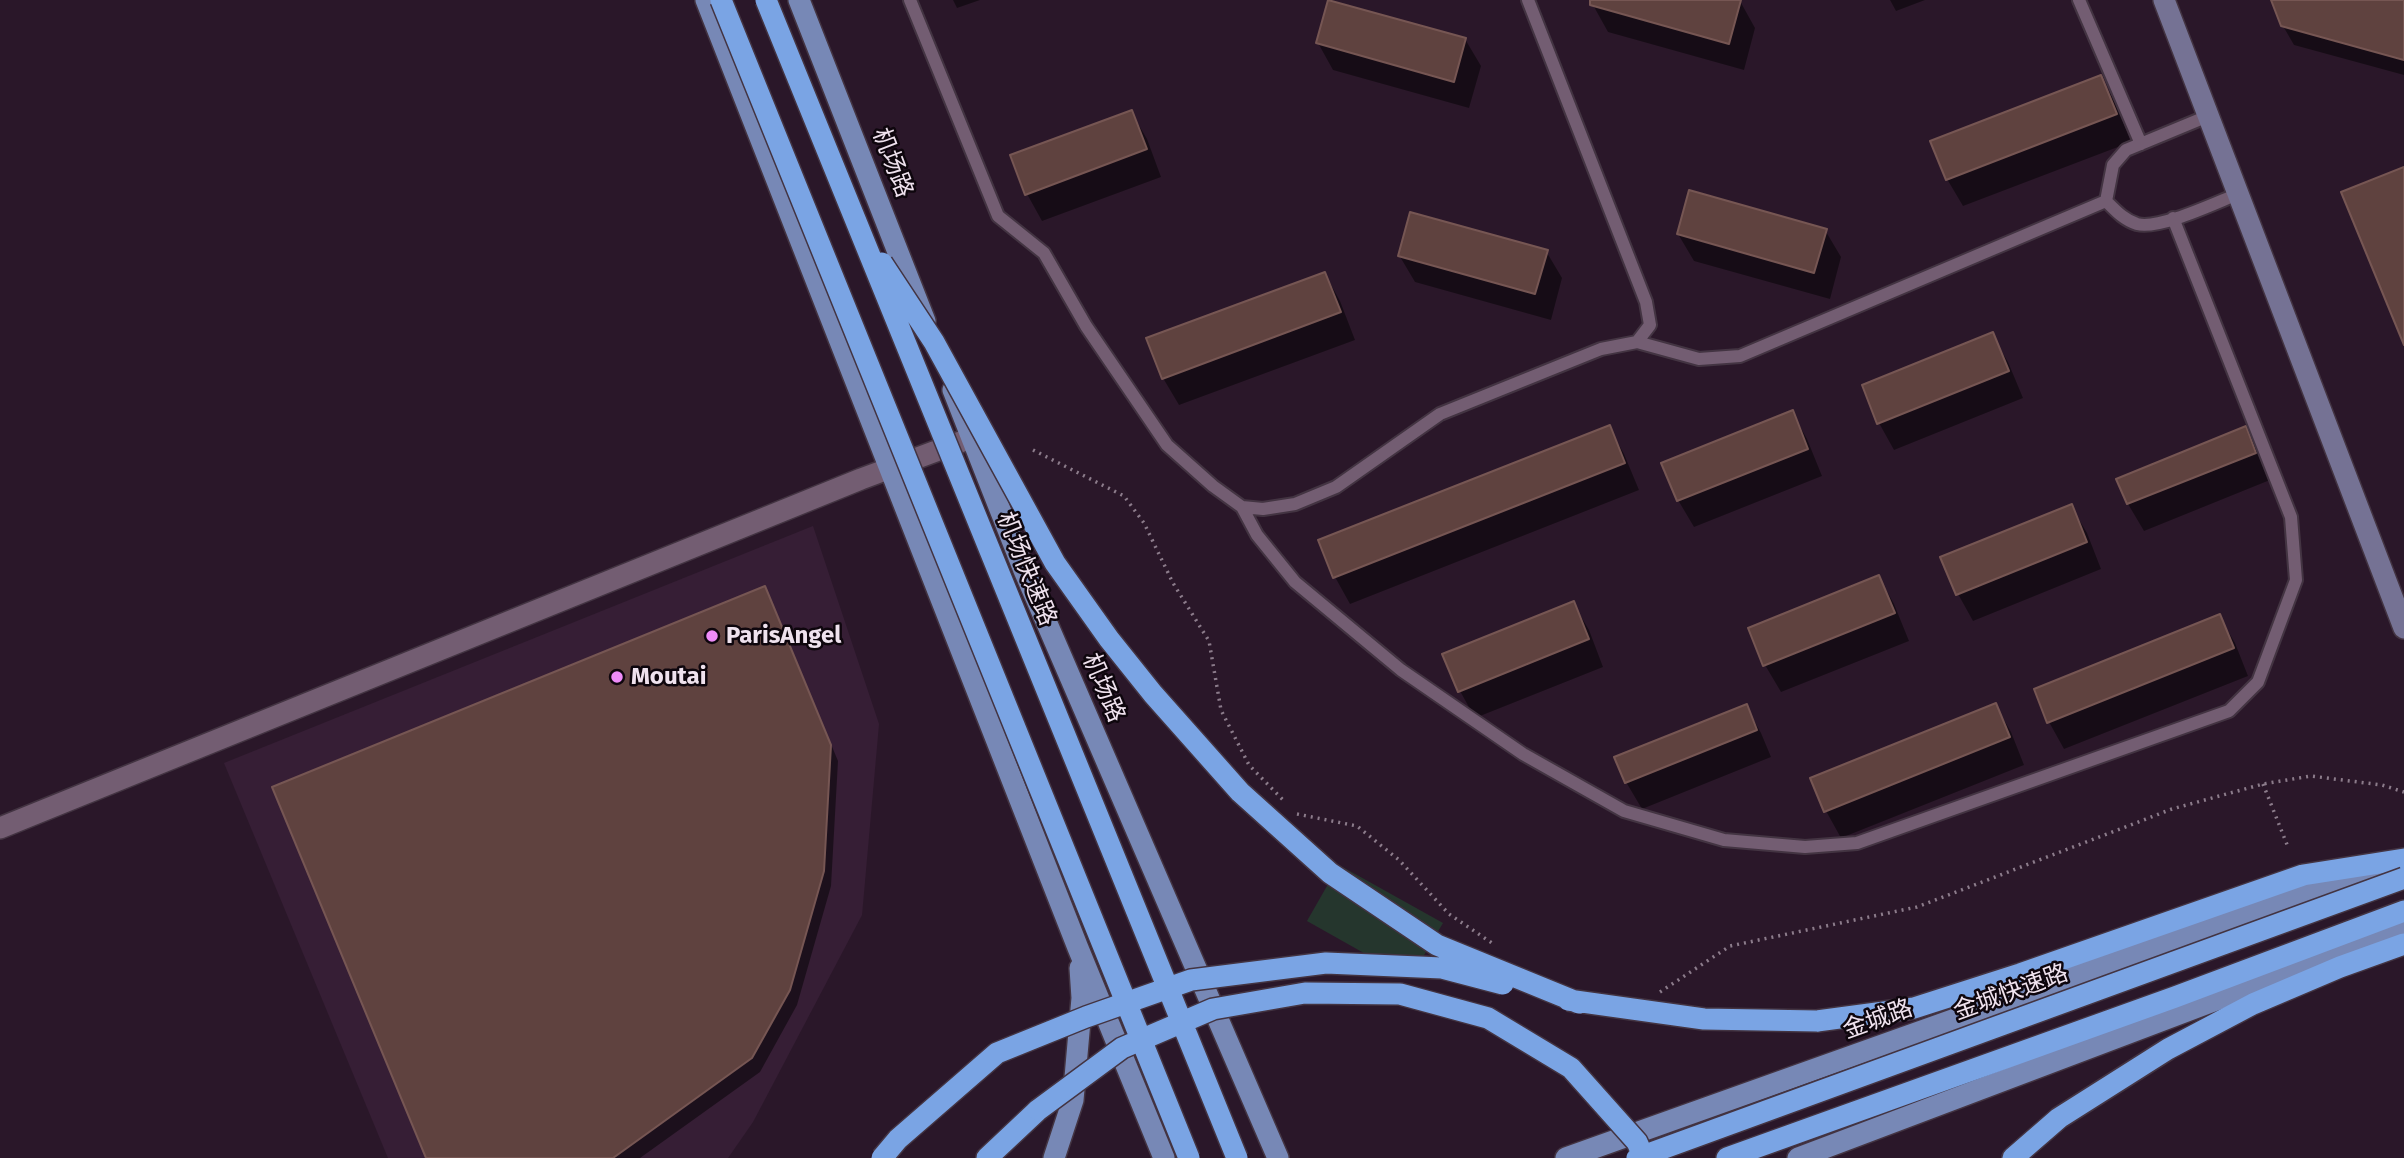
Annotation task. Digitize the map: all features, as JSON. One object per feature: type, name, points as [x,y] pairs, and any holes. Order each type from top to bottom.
[{"type":"highway","points":[[721,0],[1189,1158]]},
{"type":"highway","name":"机场快速路","points":[[766,0],[1237,1158]]},
{"type":"highway","points":[[856,224],[934,342],[1055,563],[1109,639],[1153,694],[1240,792],[1330,873],[1437,945],[1579,1003]]},
{"type":"highway","points":[[882,1158],[898,1139],[997,1053],[1086,1017],[1191,980],[1326,963],[1442,968],[1579,1003],[1704,1019],[1817,1021],[1914,1008],[2020,974],[2303,875],[2404,859]]},
{"type":"highway","name":"金城快速路","points":[[1637,1158],[2404,878]]},
{"type":"highway","points":[[1727,1158],[2175,997],[2404,911]]},
{"type":"highway","points":[[2012,1158],[2059,1118],[2168,1049],[2253,1004],[2340,967],[2404,944]]},
{"type":"highway","points":[[987,1158],[1038,1110],[1122,1048],[1213,1009],[1305,992],[1400,994],[1488,1018],[1570,1068],[1637,1142],[1644,1158]]},
{"type":"highway","points":[[1748,1158],[1918,1090]]},
{"type":"main road","points":[[706,0],[1078,948],[1164,1158]]},
{"type":"main road","name":"机场路","points":[[799,0],[1028,581],[1278,1158]]},
{"type":"main road","name":"金城路","points":[[1566,1158],[2404,859]]},
{"type":"main road","points":[[1798,1158],[2404,929]]},
{"type":"main road","points":[[1054,1158],[1073,1100],[1082,998],[1078,948]]},
{"type":"street","points":[[2164,0],[2404,628]]},
{"type":"street","points":[[0,828],[971,438]]},
{"type":"lane","points":[[910,0],[998,216],[1044,253],[1086,326],[1167,445],[1213,486],[1242,507],[1257,535],[1295,582],[1401,670],[1523,754],[1624,811],[1724,840],[1805,846],[1857,843],[2229,711],[2258,682],[2296,580],[2291,517],[2173,218]]},
{"type":"lane","points":[[1528,0],[1646,302],[1650,326],[1637,342]]},
{"type":"lane","points":[[2079,0],[2141,144]]},
{"type":"lane","points":[[2106,201],[2113,165],[2126,150],[2208,116]]},
{"type":"lane","points":[[2106,201],[2123,218],[2140,225],[2157,225],[2238,194]]},
{"type":"lane","points":[[1242,507],[1263,509],[1295,504],[1336,487],[1440,414],[1601,349],[1637,342],[1699,359],[1740,356],[2106,201]]},
{"type":"path","points":[[2263,784],[2288,847]]},
{"type":"path","points":[[2382,785],[2404,792]]},
{"type":"shaded area","points":[[813,526],[879,724],[862,915],[753,1122],[728,1158],[388,1158],[224,763]]},
{"type":"green space","points":[[1339,865],[1443,923],[1410,979],[1307,921]]},
{"type":"building","points":[[1328,0],[1466,38],[1454,82],[1316,43]]},
{"type":"building","points":[[1590,0],[1741,0],[1729,44],[1590,5]]},
{"type":"building","points":[[2271,0],[2404,0],[2404,60],[2281,26]]},
{"type":"building","points":[[2101,75],[2117,114],[1946,180],[1930,141]]},
{"type":"building","points":[[1132,110],[1147,149],[1025,195],[1010,155]]},
{"type":"building","points":[[2404,167],[2404,345],[2341,192]]},
{"type":"building","points":[[1689,190],[1827,229],[1814,273],[1677,234]]},
{"type":"building","points":[[1410,212],[1548,250],[1535,294],[1398,256]]},
{"type":"building","points":[[1325,272],[1341,312],[1162,379],[1146,338]]},
{"type":"building","points":[[1993,332],[2009,371],[1877,424],[1862,385]]},
{"type":"building","points":[[1793,410],[1808,449],[1677,501],[1661,463]]},
{"type":"building","points":[[1610,425],[1625,463],[1333,578],[1318,540]]},
{"type":"building","points":[[2246,426],[2256,453],[2127,504],[2116,479]]},
{"type":"building","points":[[2072,504],[2087,542],[1956,595],[1940,557]]},
{"type":"building","points":[[1879,575],[1895,613],[1763,666],[1748,628]]},
{"type":"building","points":[[765,586],[831,745],[824,871],[790,990],[752,1058],[613,1158],[426,1158],[272,787]]},
{"type":"building","points":[[1574,601],[1589,639],[1458,692],[1442,654]]},
{"type":"building","points":[[2220,614],[2234,648],[2047,723],[2034,689]]},
{"type":"building","points":[[1996,703],[2010,737],[1824,812],[1810,778]]},
{"type":"building","points":[[1747,704],[1757,730],[1625,783],[1614,757]]},
{"type":"place","name":"ParisAngel","points":[[712,636]]},
{"type":"place","name":"Moutai","points":[[617,677]]}]
